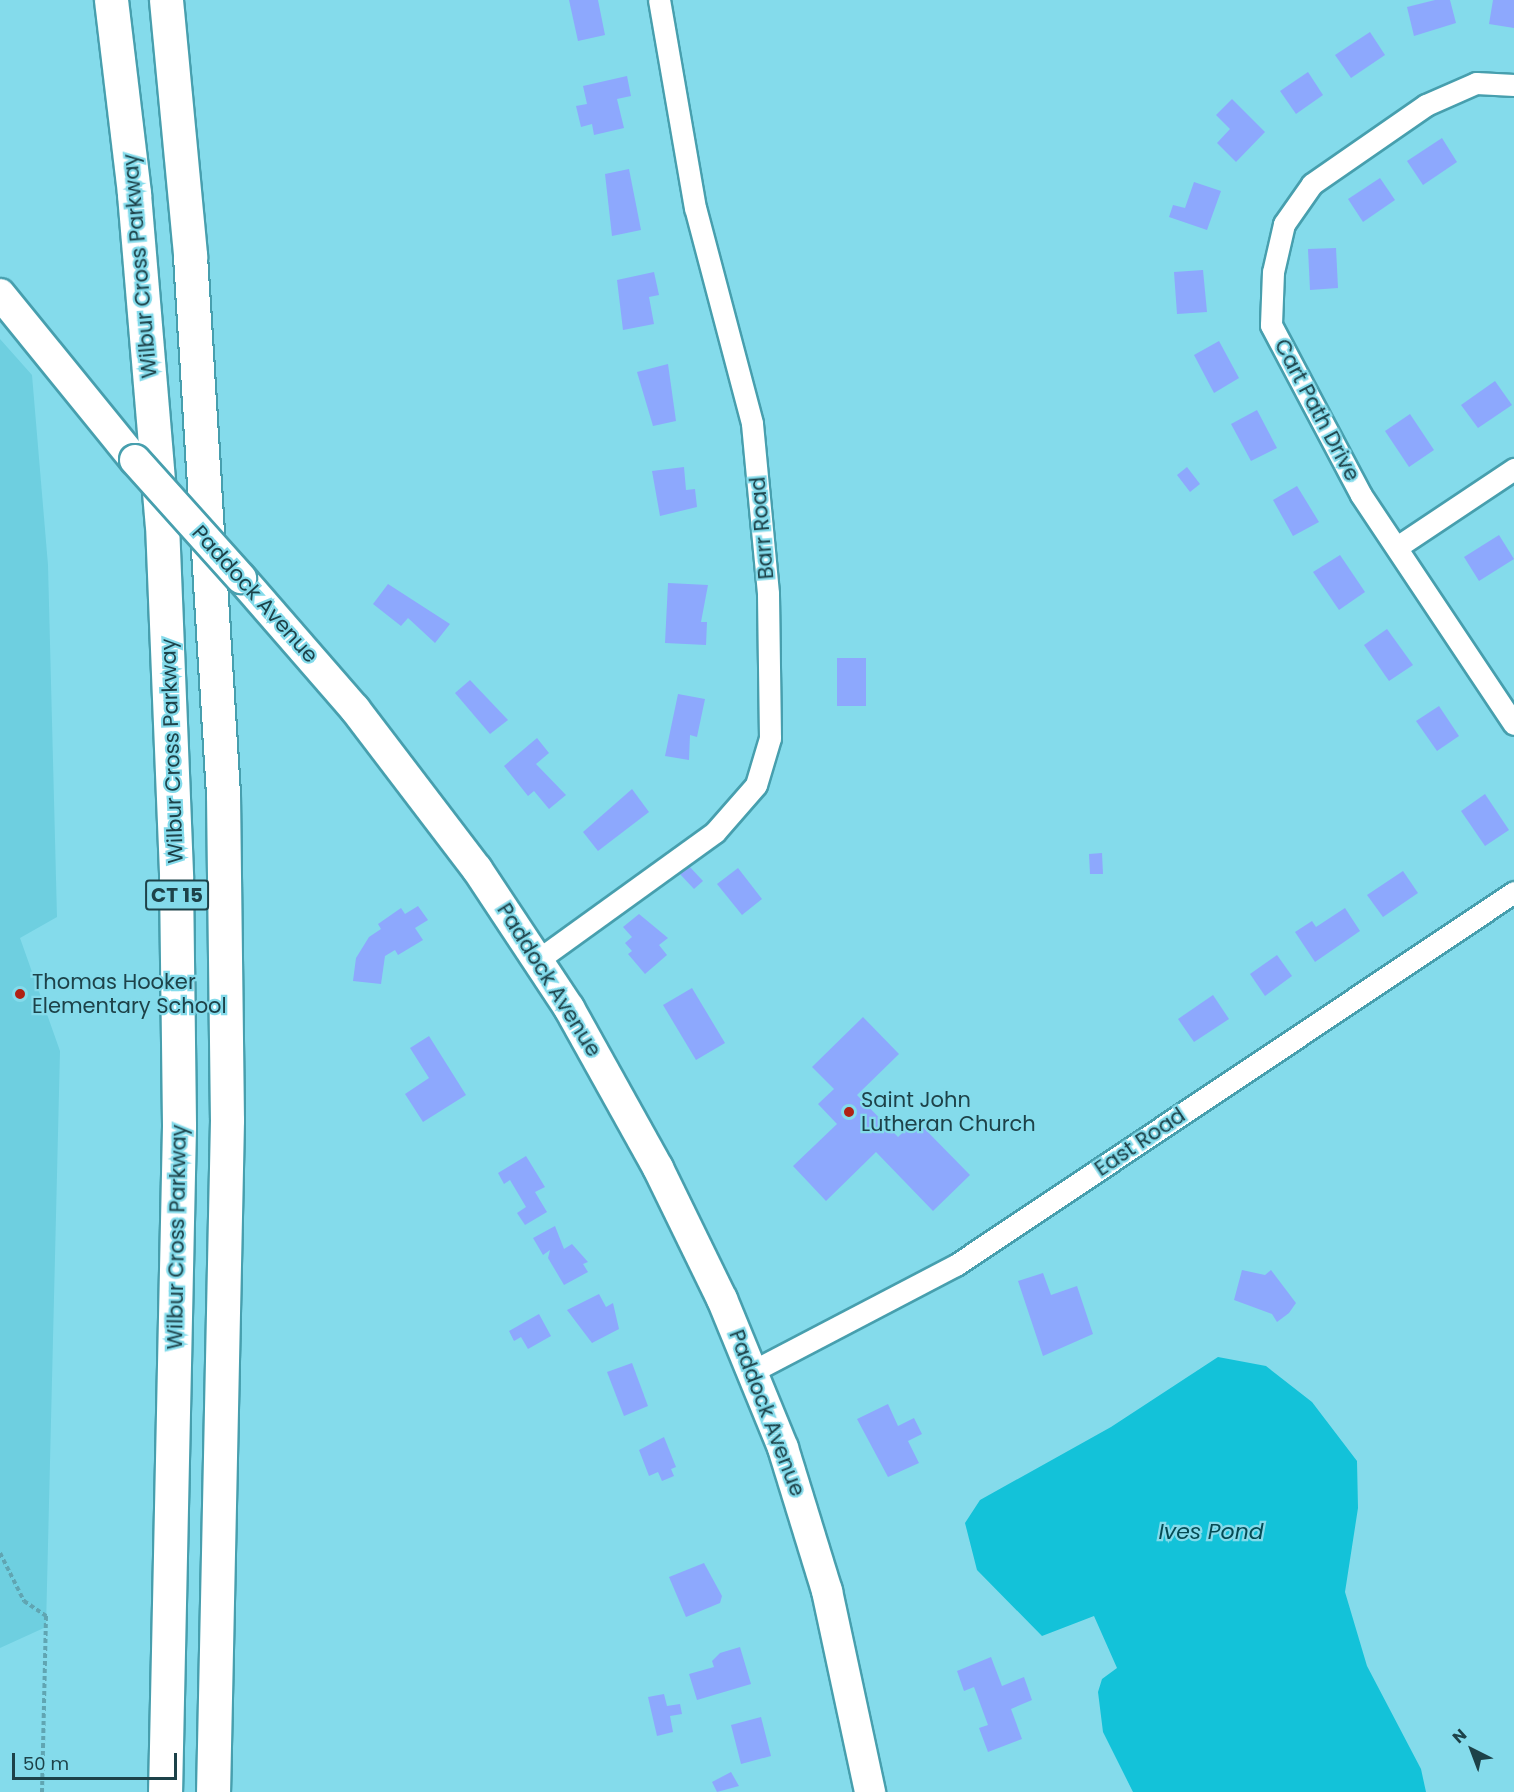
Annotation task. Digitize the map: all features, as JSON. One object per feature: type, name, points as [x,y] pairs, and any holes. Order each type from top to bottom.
[{"type":"highway","name":"Wilbur Cross Parkway","points":[[111,0],[134,194],[162,524],[176,854],[179,1126],[165,1792]]},
{"type":"highway","name":"CT 15","points":[[166,0],[190,256],[224,817],[227,1120],[213,1792]]},
{"type":"main road","name":"Paddock Avenue","points":[[0,295],[135,460],[241,578],[401,768],[539,959],[658,1168],[753,1371],[813,1541],[870,1792]]},
{"type":"street","name":"Barr Road","points":[[539,959],[715,832],[756,785],[770,738],[768,593],[752,423],[695,208],[659,0]]},
{"type":"street","name":"Cart Path Drive","points":[[1514,85],[1476,83],[1426,105],[1312,184],[1284,224],[1273,272],[1271,325],[1362,495],[1514,724]]},
{"type":"street","points":[[1397,547],[1514,470]]},
{"type":"street","name":"East Road","points":[[753,1371],[956,1264],[1514,892]]},
{"type":"path","points":[[0,1553],[24,1600],[46,1616],[42,1792]]},
{"type":"shaded area","name":"Thomas Hooker Elementary School","points":[[0,339],[32,375],[48,565],[57,917],[20,938],[60,1051],[46,1627],[0,1648]]},
{"type":"water","name":"Ives Pond","points":[[1218,1357],[1266,1366],[1312,1402],[1357,1461],[1358,1508],[1345,1592],[1367,1666],[1421,1769],[1426,1792],[1133,1792],[1103,1732],[1098,1692],[1102,1679],[1117,1668],[1094,1616],[1042,1636],[977,1570],[965,1523],[980,1500],[1111,1427]]},
{"type":"building","points":[[569,0],[598,0],[605,35],[578,41]]},
{"type":"building","points":[[1435,0],[1450,0],[1456,23],[1414,36],[1407,7]]},
{"type":"building","points":[[1493,0],[1514,0],[1514,28],[1489,24]]},
{"type":"building","points":[[1370,32],[1385,55],[1351,78],[1335,55]]},
{"type":"building","points":[[1308,72],[1323,95],[1296,114],[1280,91]]},
{"type":"building","points":[[627,76],[631,96],[617,99],[624,128],[594,135],[592,124],[581,127],[576,106],[587,104],[583,86]]},
{"type":"building","points":[[1232,99],[1265,132],[1236,162],[1217,143],[1230,129],[1216,115]]},
{"type":"building","points":[[1442,138],[1457,162],[1423,185],[1407,161]]},
{"type":"building","points":[[629,169],[641,230],[612,236],[605,174]]},
{"type":"building","points":[[1380,178],[1395,200],[1363,222],[1348,199]]},
{"type":"building","points":[[1194,182],[1221,191],[1207,230],[1169,217],[1173,205],[1185,208]]},
{"type":"building","points":[[1336,248],[1338,288],[1310,290],[1308,249]]},
{"type":"building","points":[[1203,270],[1207,312],[1177,314],[1174,272]]},
{"type":"building","points":[[654,272],[659,295],[649,297],[654,324],[623,330],[617,280]]},
{"type":"building","points":[[1219,341],[1239,378],[1214,393],[1194,355]]},
{"type":"building","points":[[668,364],[676,421],[653,426],[637,372]]},
{"type":"building","points":[[1495,381],[1512,405],[1478,428],[1461,405]]},
{"type":"building","points":[[1257,410],[1277,448],[1251,461],[1231,424]]},
{"type":"building","points":[[1410,414],[1434,450],[1409,467],[1385,431]]},
{"type":"building","points":[[684,467],[686,490],[695,489],[697,507],[660,516],[652,471]]},
{"type":"building","points":[[1187,467],[1200,484],[1190,492],[1177,475]]},
{"type":"building","points":[[1297,486],[1319,522],[1293,536],[1273,500]]},
{"type":"building","points":[[1499,535],[1514,559],[1479,581],[1464,557]]},
{"type":"building","points":[[1340,555],[1365,592],[1339,610],[1313,572]]},
{"type":"building","points":[[668,583],[708,585],[701,622],[707,622],[706,645],[665,643]]},
{"type":"building","points":[[388,584],[450,624],[435,643],[408,618],[401,626],[373,604]]},
{"type":"building","points":[[1387,629],[1413,665],[1389,681],[1364,645]]},
{"type":"building","points":[[837,658],[866,658],[866,706],[837,706]]},
{"type":"building","points":[[470,680],[508,720],[490,734],[455,693]]},
{"type":"building","points":[[678,694],[705,699],[697,737],[690,735],[689,760],[665,756]]},
{"type":"building","points":[[1439,706],[1459,736],[1437,751],[1416,721]]},
{"type":"building","points":[[537,738],[549,753],[536,764],[566,795],[549,809],[534,791],[528,796],[504,766]]},
{"type":"building","points":[[632,789],[649,812],[598,851],[583,832]]},
{"type":"building","points":[[1485,794],[1509,830],[1485,846],[1461,811]]},
{"type":"building","points":[[1102,853],[1103,874],[1090,874],[1089,854]]},
{"type":"building","points":[[688,865],[703,881],[694,889],[679,873]]},
{"type":"building","points":[[738,868],[762,899],[742,915],[717,884]]},
{"type":"building","points":[[1403,871],[1418,893],[1383,917],[1367,895]]},
{"type":"building","points":[[418,906],[428,920],[415,928],[423,940],[398,955],[395,950],[385,956],[381,984],[353,981],[356,958],[369,937],[381,929],[378,924],[401,908],[405,914]]},
{"type":"building","points":[[1345,908],[1360,931],[1315,962],[1295,932],[1312,921],[1316,927]]},
{"type":"building","points":[[639,914],[668,938],[659,945],[667,955],[645,974],[628,954],[632,951],[625,943],[632,937],[623,927]]},
{"type":"building","points":[[1277,955],[1292,976],[1265,996],[1250,974]]},
{"type":"building","points":[[692,988],[725,1043],[696,1060],[663,1005]]},
{"type":"building","points":[[1213,995],[1229,1019],[1194,1042],[1178,1019]]},
{"type":"building","name":"Saint John Lutheran Church","points":[[863,1017],[899,1054],[857,1095],[898,1137],[916,1120],[970,1175],[933,1211],[876,1152],[826,1201],[793,1166],[837,1124],[818,1104],[834,1089],[812,1067]]},
{"type":"building","points":[[429,1036],[466,1095],[423,1122],[405,1094],[429,1078],[410,1048]]},
{"type":"building","points":[[526,1156],[545,1187],[535,1192],[547,1212],[525,1225],[517,1213],[526,1207],[510,1180],[504,1184],[498,1173]]},
{"type":"building","points":[[555,1226],[564,1249],[572,1244],[588,1262],[583,1264],[588,1272],[564,1285],[548,1258],[550,1250],[543,1255],[533,1238]]},
{"type":"building","points":[[1242,1270],[1265,1275],[1271,1270],[1296,1303],[1289,1313],[1277,1322],[1272,1314],[1234,1300]]},
{"type":"building","points":[[1043,1273],[1051,1295],[1077,1286],[1093,1334],[1043,1356],[1018,1281]]},
{"type":"building","points":[[599,1294],[606,1307],[613,1303],[619,1329],[592,1343],[567,1310]]},
{"type":"building","points":[[539,1314],[551,1336],[528,1349],[521,1337],[514,1341],[509,1331]]},
{"type":"building","points":[[632,1363],[648,1406],[624,1416],[607,1372]]},
{"type":"building","points":[[888,1404],[898,1426],[914,1418],[922,1434],[908,1441],[919,1463],[888,1477],[857,1419]]},
{"type":"building","points":[[664,1437],[676,1467],[671,1469],[674,1476],[662,1481],[658,1472],[649,1476],[639,1450]]},
{"type":"building","points":[[704,1563],[722,1596],[720,1603],[686,1617],[669,1577]]},
{"type":"building","points":[[740,1647],[751,1684],[697,1700],[689,1674],[714,1667],[712,1661],[720,1653]]},
{"type":"building","points":[[991,1657],[1002,1686],[1024,1677],[1032,1700],[1011,1709],[1022,1739],[988,1752],[979,1728],[988,1725],[974,1687],[964,1691],[957,1671]]},
{"type":"building","points":[[664,1694],[667,1706],[680,1704],[682,1714],[670,1716],[673,1732],[657,1736],[648,1697]]},
{"type":"building","points":[[761,1717],[771,1756],[741,1764],[731,1725]]},
{"type":"building","points":[[731,1772],[739,1786],[717,1792],[712,1782]]},
{"type":"place","name":"Thomas Hooker Elementary School","points":[[20,994]]},
{"type":"place","name":"Saint John Lutheran Church","points":[[849,1112]]}]
